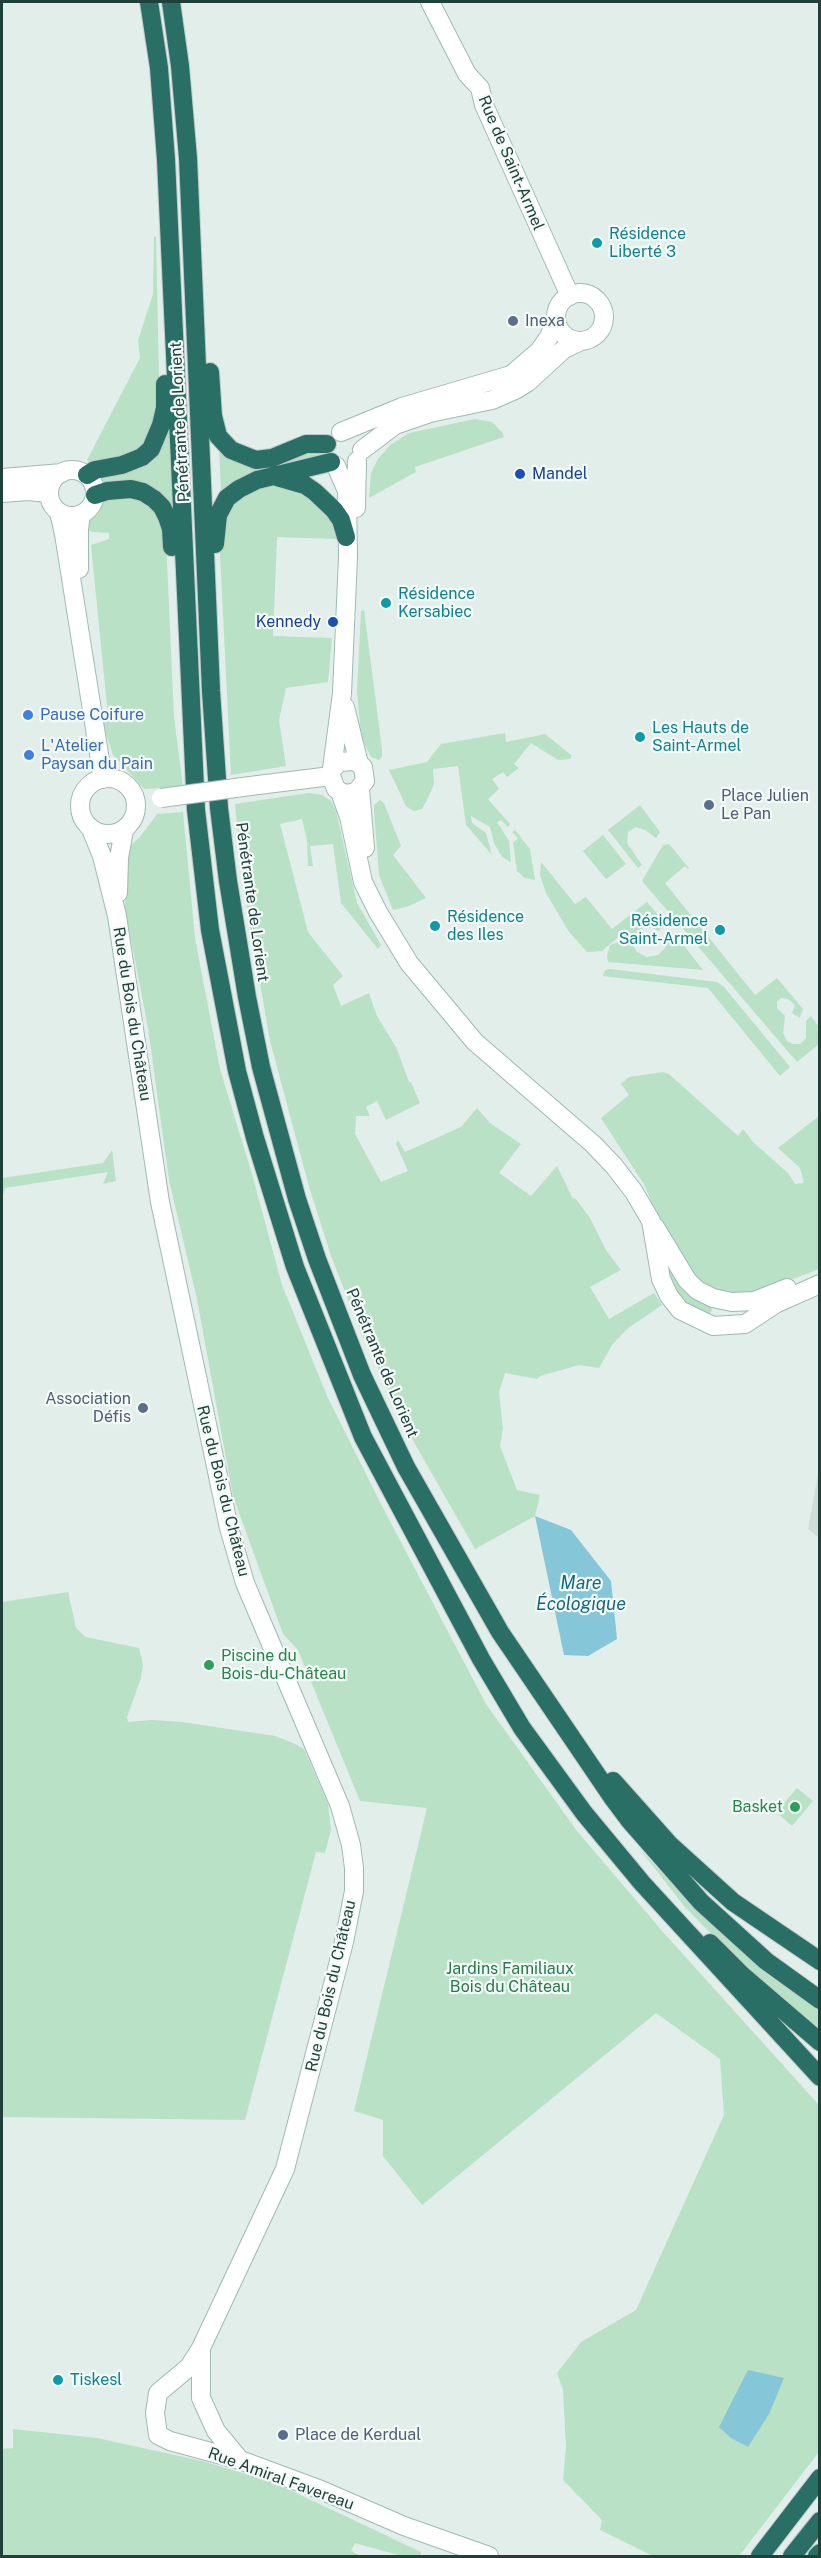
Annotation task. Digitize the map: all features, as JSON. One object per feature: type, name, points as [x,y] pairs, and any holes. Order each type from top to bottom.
[{"type":"highway","name":"Pénétrante de Lorient","points":[[149,2],[162,95],[172,258],[196,810],[210,930],[237,1071],[295,1267],[363,1437],[481,1659]]},
{"type":"highway","name":"Pénétrante de Lorient","points":[[171,2],[180,66],[188,170],[211,691],[219,808],[247,997],[277,1130],[317,1259],[362,1375],[406,1467],[500,1632],[570,1737]]},
{"type":"highway","points":[[180,66],[194,159],[201,228],[213,416],[218,436],[231,450],[256,460],[272,458],[306,444],[331,457]]},
{"type":"highway","points":[[87,475],[95,470],[122,465],[142,457],[157,437],[165,408],[161,229],[162,95]]},
{"type":"highway","points":[[228,881],[215,536],[218,515],[227,498],[257,480],[277,477],[331,457]]},
{"type":"highway","points":[[277,477],[305,485],[315,492],[341,520],[346,537]]},
{"type":"highway","points":[[95,495],[119,489],[143,492],[162,507],[167,517],[171,530],[178,684],[196,810]]},
{"type":"highway","points":[[481,1659],[514,1698],[578,1786],[662,1890],[742,1975],[819,2042]]},
{"type":"highway","points":[[481,1659],[522,1728],[584,1813],[681,1928],[819,2077]]},
{"type":"highway","points":[[570,1737],[609,1775],[670,1845],[733,1902],[819,1961]]},
{"type":"highway","points":[[570,1737],[630,1821],[700,1902],[766,1961],[819,2000]]},
{"type":"highway","points":[[760,2556],[819,2478]]},
{"type":"highway","points":[[792,2556],[819,2521]]},
{"type":"street","name":"Rue de Saint-Armel","points":[[430,2],[467,75],[480,88],[484,105],[570,296]]},
{"type":"street","points":[[331,457],[347,467],[395,425],[430,413],[492,400],[517,389],[564,349],[597,334],[602,327],[601,304],[590,295],[583,293],[570,296],[560,305],[549,337],[539,351],[511,375],[402,407],[335,434],[331,457],[347,491],[348,557],[342,693],[334,780],[349,817],[363,882],[409,963],[458,1022],[497,1062],[593,1144],[634,1192],[662,1235],[687,1280],[697,1290],[713,1298],[732,1302],[754,1301],[819,1275]]},
{"type":"street","points":[[556,319],[564,335],[572,340],[581,341]]},
{"type":"street","points":[[341,432],[347,432],[358,438],[360,456],[355,521],[348,557]]},
{"type":"street","points":[[2,478],[74,470],[87,475],[94,484],[93,504],[81,514],[72,516],[59,512]]},
{"type":"street","points":[[62,473],[51,484],[50,501],[59,512],[104,778]]},
{"type":"street","points":[[2,493],[27,490],[49,493]]},
{"type":"street","points":[[81,514],[78,548],[81,637]]},
{"type":"street","points":[[342,693],[359,764],[365,777],[360,789],[368,877],[378,912]]},
{"type":"street","points":[[334,780],[344,760],[359,764]]},
{"type":"street","points":[[104,778],[111,778],[125,784],[134,796],[136,804],[133,818],[124,830],[107,834],[91,829],[82,818],[80,801],[88,786],[104,778]]},
{"type":"street","points":[[136,804],[161,798],[258,785],[334,780],[351,794],[360,789]]},
{"type":"street","name":"Rue du Bois du Château","points":[[91,829],[102,856],[117,916],[160,1202],[229,1528],[245,1583],[340,1806],[351,1845],[354,1868],[354,1890],[344,1942],[285,2169],[201,2348],[189,2367],[158,2393],[155,2413],[158,2435]]},
{"type":"street","name":"Rue du Bois du Château","points":[[117,916],[119,858],[124,830]]},
{"type":"street","points":[[651,1221],[661,1279],[669,1296],[680,1310],[713,1326],[745,1324],[777,1303],[819,1284]]},
{"type":"street","name":"Rue du Bois du Château","points":[[201,2348],[201,2398],[216,2431],[240,2460]]},
{"type":"street","name":"Rue Amiral Favereau","points":[[158,2435],[170,2441],[240,2460],[321,2490],[404,2526],[489,2556]]},
{"type":"shaded area","points":[[819,1469],[820,1538],[808,1529]]},
{"type":"green space","points":[[156,236],[159,379],[158,405],[153,428],[143,446],[124,460],[91,466],[87,460],[140,358],[138,341],[153,294],[154,237]]},
{"type":"green space","points":[[475,419],[492,422],[504,437],[415,467],[416,472],[369,498],[371,473],[378,459],[390,445],[409,433]]},
{"type":"green space","points":[[171,424],[174,510],[101,486],[96,478],[133,471],[144,463]]},
{"type":"green space","points":[[219,447],[235,457],[318,450],[320,460],[221,494]]},
{"type":"green space","points":[[274,484],[288,485],[329,511],[340,541],[277,537],[273,636],[332,638],[328,682],[286,688],[279,720],[286,766],[231,775],[220,554],[222,523],[235,499],[248,490]]},
{"type":"green space","points":[[143,497],[157,510],[166,540],[174,717],[183,787],[144,789],[113,755],[101,719],[108,716],[91,545],[109,539],[109,533],[93,532],[82,528],[94,510],[109,498]]},
{"type":"green space","points":[[364,610],[382,749],[382,757],[379,760],[371,757],[361,736],[357,691],[361,611]]},
{"type":"green space","points":[[505,733],[506,742],[545,734],[571,755],[571,759],[558,760],[531,743],[514,764],[519,768],[507,777],[503,772],[492,779],[499,789],[488,799],[510,824],[508,827],[501,820],[497,822],[509,841],[511,862],[502,857],[494,843],[490,827],[471,816],[472,823],[486,833],[492,855],[466,825],[458,766],[433,769],[434,784],[428,798],[422,809],[414,811],[406,806],[389,770],[427,762],[441,744]]},
{"type":"green space","points":[[309,793],[322,795],[331,801],[336,811],[357,903],[381,945],[378,949],[341,903],[333,844],[310,846],[313,866],[308,866],[307,840],[302,819],[280,824],[308,932],[343,976],[333,985],[341,1006],[369,993],[377,1016],[396,1047],[409,1082],[420,1103],[386,1120],[377,1101],[366,1107],[370,1116],[356,1116],[355,1134],[381,1182],[408,1171],[396,1144],[398,1140],[405,1152],[461,1127],[477,1108],[490,1123],[521,1144],[499,1173],[531,1196],[557,1166],[573,1199],[575,1198],[590,1218],[606,1250],[621,1270],[590,1287],[609,1319],[654,1293],[662,1305],[627,1329],[612,1345],[599,1368],[579,1365],[540,1376],[537,1379],[505,1373],[499,1392],[503,1429],[500,1446],[517,1490],[540,1495],[535,1516],[475,1549],[415,1444],[363,1337],[331,1256],[308,1183],[270,1041],[243,885],[235,804]]},
{"type":"green space","points":[[380,800],[384,803],[401,846],[393,855],[426,898],[393,910],[379,875],[374,805]]},
{"type":"green space","points":[[640,805],[660,832],[656,838],[636,827],[628,832],[627,843],[642,865],[638,868],[608,830]]},
{"type":"green space","name":"Jardins Familiaux Bois du Château","points":[[183,812],[195,938],[220,1069],[282,1285],[327,1396],[486,1704],[577,1831],[663,1932],[819,2105],[819,2452],[739,2556],[653,2556],[600,2530],[602,2520],[563,2480],[566,2447],[563,2390],[557,2373],[581,2342],[636,2310],[724,2115],[720,2059],[656,2013],[422,2205],[383,2156],[383,2120],[354,2111],[427,1808],[360,1801],[298,1650],[283,1634],[233,1496],[197,1299],[169,1180],[148,1028],[125,908],[124,851],[140,837],[157,814]]},
{"type":"green space","points":[[515,830],[530,849],[535,880],[525,878],[517,871],[513,843],[518,838],[512,832]]},
{"type":"green space","points":[[603,835],[626,864],[606,879],[583,851]]},
{"type":"green space","points":[[669,844],[689,868],[685,866],[665,883],[755,995],[777,978],[803,1009],[800,1018],[792,1013],[795,1005],[788,999],[781,998],[777,1002],[777,1008],[785,1016],[783,1033],[787,1041],[800,1044],[806,1038],[806,1021],[811,1016],[819,1027],[819,1044],[797,1062],[642,881],[663,845]]},
{"type":"green space","points":[[541,862],[575,904],[586,897],[612,929],[647,902],[667,925],[658,931],[649,926],[635,934],[622,934],[602,951],[587,952],[569,932],[546,893],[540,875]]},
{"type":"green space","points":[[674,933],[703,970],[608,962],[610,945],[624,940],[631,942],[637,952],[647,957],[658,955],[665,948],[666,935]]},
{"type":"green space","points":[[605,970],[717,982],[724,987],[790,1067],[780,1076],[708,988],[603,976]]},
{"type":"green space","points":[[663,1072],[669,1074],[738,1136],[743,1129],[754,1143],[788,1173],[795,1184],[804,1183],[800,1168],[778,1148],[819,1116],[819,1269],[754,1294],[735,1296],[705,1287],[693,1275],[652,1204],[645,1186],[601,1118],[629,1095],[621,1084],[629,1077]]},
{"type":"green space","points":[[112,1150],[116,1181],[103,1184],[108,1172],[5,1188],[2,1199],[2,1178],[103,1163]]},
{"type":"green space","points":[[675,1270],[709,1302],[712,1310],[708,1317],[688,1310],[669,1286],[667,1271]]},
{"type":"green space","points":[[68,1592],[76,1628],[86,1637],[139,1648],[143,1665],[141,1678],[127,1717],[128,1722],[152,1720],[182,1722],[275,1736],[293,1743],[304,1749],[328,1804],[331,1830],[325,1853],[316,1852],[245,2120],[2,2117],[2,1602]]},
{"type":"green space","name":"Basket","points":[[797,1788],[813,1801],[792,1826],[776,1812]]},
{"type":"green space","points":[[639,1848],[692,1905],[771,1977],[819,2010],[819,2035],[761,1985],[684,1906]]},
{"type":"green space","points":[[13,2429],[97,2438],[202,2461],[273,2482],[421,2552],[421,2556],[402,2556],[355,2543],[351,2551],[361,2556],[2,2556],[2,2449],[13,2448]]},
{"type":"water","name":"Mare Écologique","points":[[535,1516],[571,1530],[611,1581],[617,1639],[588,1656],[564,1655]]},
{"type":"water","points":[[748,2370],[784,2378],[769,2414],[748,2447],[731,2438],[719,2427]]},
{"type":"place","name":"Résidence Liberté 3","points":[[597,243]]},
{"type":"place","name":"Inexa","points":[[513,321]]},
{"type":"place","name":"Mandel","points":[[520,474]]},
{"type":"place","name":"Résidence Kersabiec","points":[[386,603]]},
{"type":"place","name":"Kennedy","points":[[333,622]]},
{"type":"place","name":"Pause Coifure","points":[[28,715]]},
{"type":"place","name":"Les Hauts de Saint-Armel","points":[[640,737]]},
{"type":"place","name":"L'Atelier Paysan du Pain","points":[[29,755]]},
{"type":"place","name":"Place Julien Le Pan","points":[[709,805]]},
{"type":"place","name":"Résidence des Iles","points":[[435,926]]},
{"type":"place","name":"Résidence Saint-Armel","points":[[720,930]]},
{"type":"place","name":"Association Défis","points":[[143,1408]]},
{"type":"place","name":"Piscine du Bois-du-Château","points":[[209,1665]]},
{"type":"place","name":"Basket","points":[[795,1807]]},
{"type":"place","name":"Tiskesl","points":[[58,2380]]},
{"type":"place","name":"Place de Kerdual","points":[[283,2435]]}]
